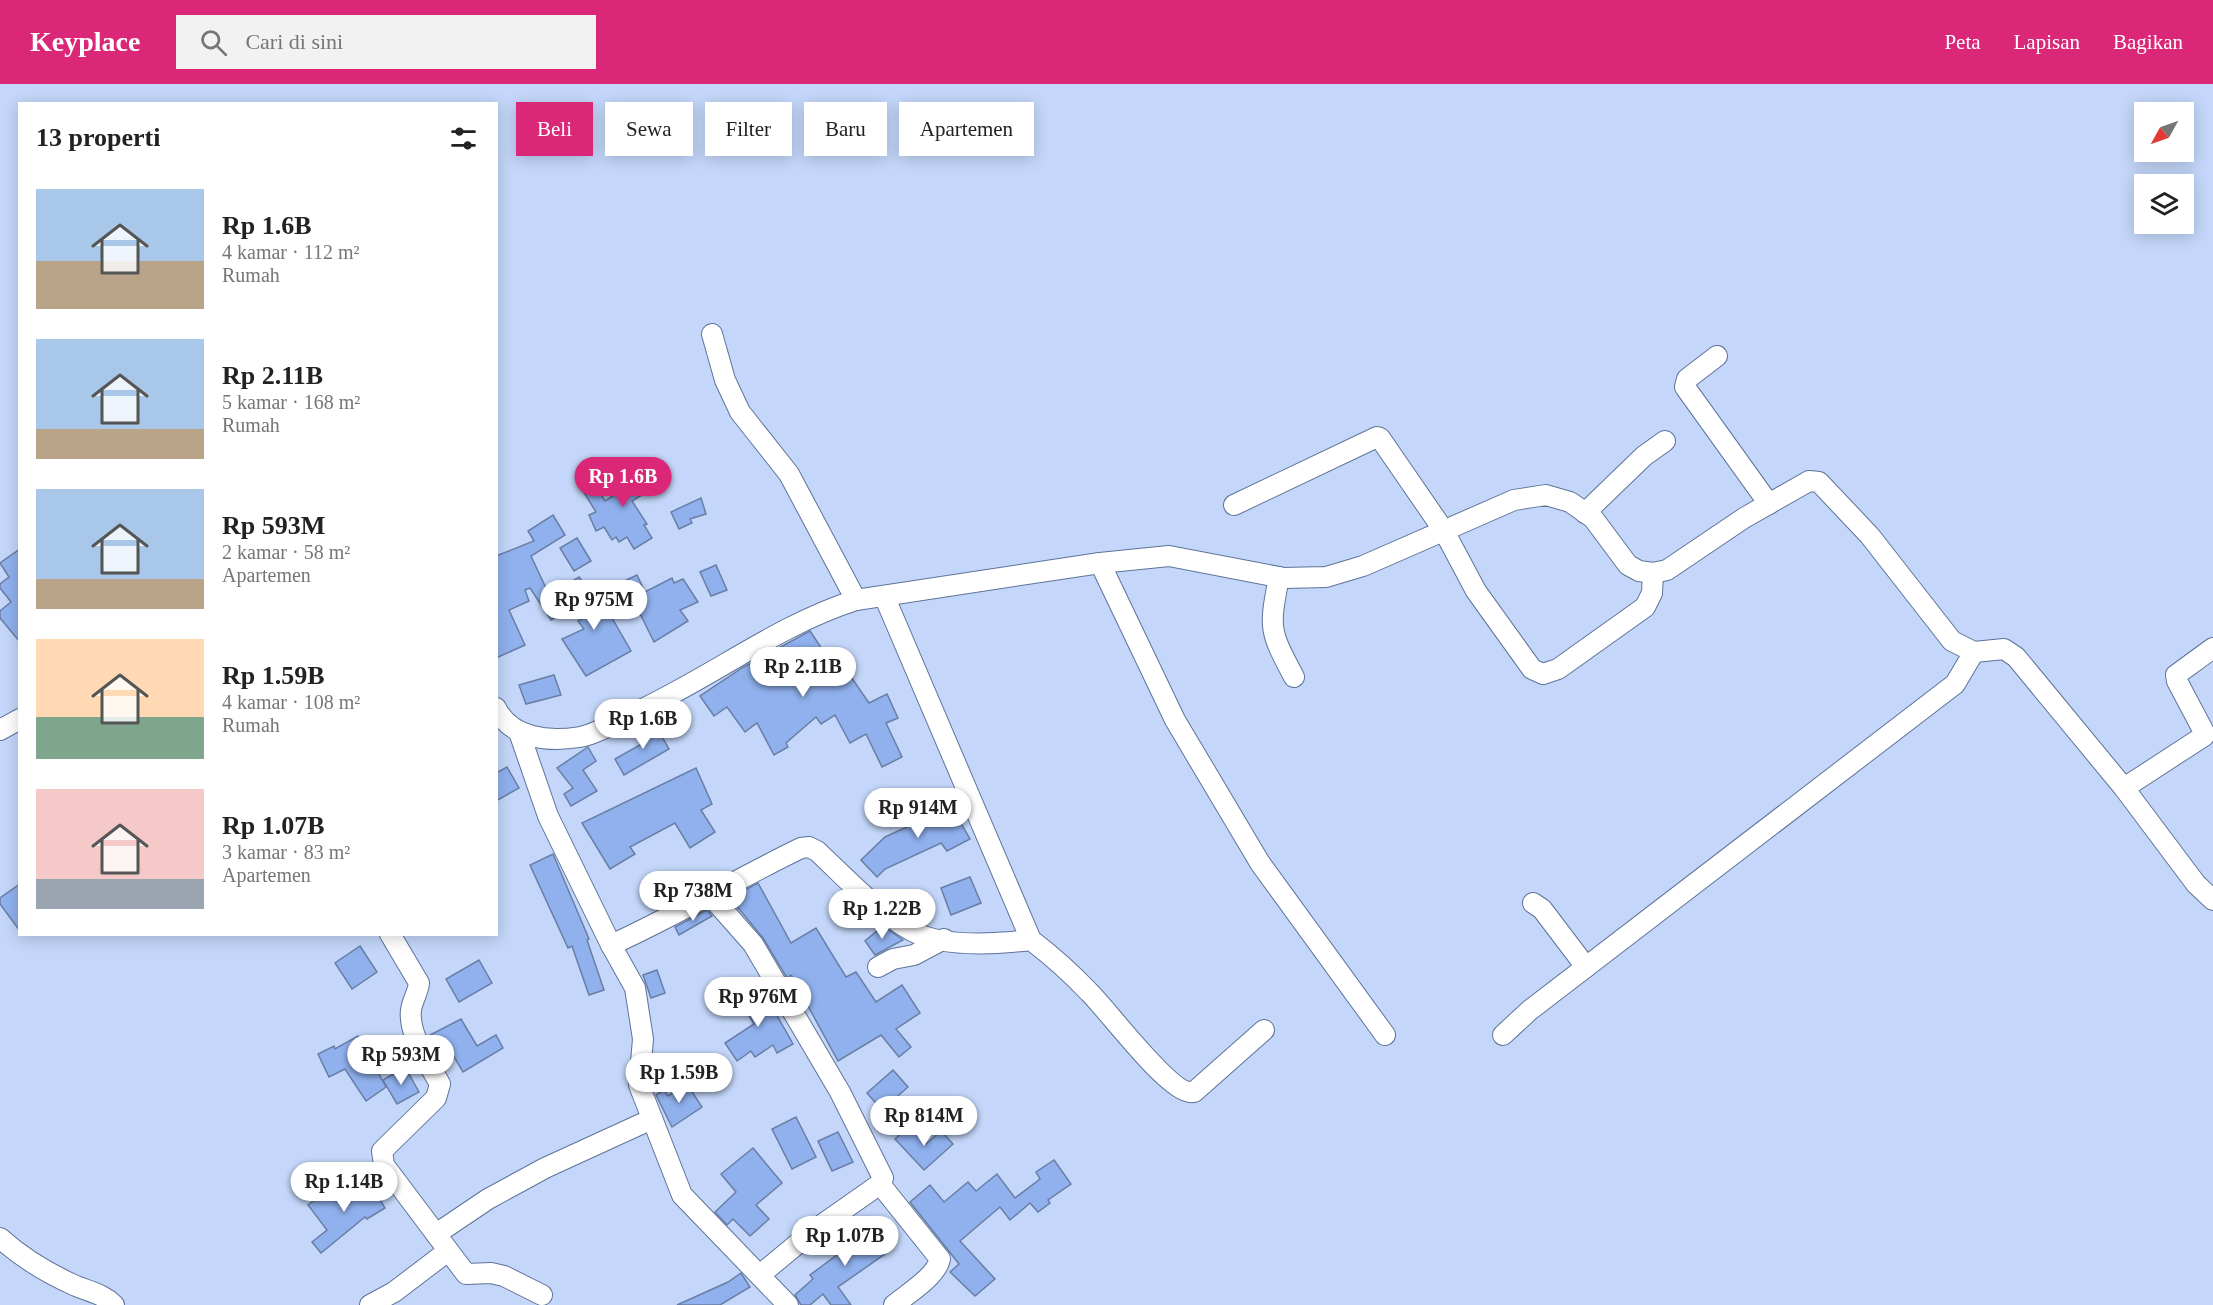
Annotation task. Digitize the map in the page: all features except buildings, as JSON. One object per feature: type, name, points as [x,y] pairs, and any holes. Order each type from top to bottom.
[{"type":"street","points":[[712,334],[725,380],[740,412],[789,474],[856,600]]},
{"type":"street","points":[[1717,356],[1687,379],[1685,387],[1769,504]]},
{"type":"street","points":[[1234,505],[1377,437],[1444,531],[1476,591],[1532,669],[1543,674],[1558,669],[1645,607],[1652,593],[1653,573]]},
{"type":"street","points":[[1585,513],[1644,456],[1665,441]]},
{"type":"street","points":[[498,711],[519,732],[544,740],[582,737],[676,694],[820,612],[856,600],[885,598],[1100,563],[1169,556],[1279,577],[1326,577],[1363,566],[1514,500],[1546,495],[1570,502],[1593,518],[1628,565],[1640,571],[1653,573],[1667,570],[1809,481],[1819,482],[1870,536],[1952,641],[1974,652],[2004,649],[2016,657],[2124,788],[2196,884],[2213,900]]},
{"type":"street","points":[[1100,563],[1175,720],[1260,863],[1385,1035]]},
{"type":"street","points":[[1279,577],[1271,620],[1273,634],[1294,677]]},
{"type":"street","points":[[885,598],[1030,940],[1054,958],[1091,994],[1179,1089],[1189,1093],[1194,1092],[1264,1030]]},
{"type":"street","points":[[2124,788],[2204,736],[2176,675],[2178,671],[2213,648]]},
{"type":"street","points":[[1503,1035],[1530,1010],[1955,684],[1974,652]]},
{"type":"street","points":[[519,732],[548,816],[610,945],[634,988],[643,1039],[639,1085],[682,1195],[761,1274],[788,1305]]},
{"type":"street","points":[[610,945],[801,848],[809,847],[817,850],[879,908],[914,932],[979,945],[1030,940]]},
{"type":"street","points":[[708,894],[753,944],[840,1092],[883,1178],[880,1184],[813,1231],[761,1274]]},
{"type":"street","points":[[1533,903],[1546,914],[1586,967]]},
{"type":"street","points":[[391,936],[419,983],[411,1009],[411,1019],[417,1040],[440,1084],[439,1092],[407,1128],[382,1151],[384,1165],[466,1274],[490,1272],[504,1276],[542,1295]]},
{"type":"street","points":[[878,967],[893,959],[914,956],[944,939]]},
{"type":"street","points":[[436,1234],[488,1199],[544,1168],[652,1119]]},
{"type":"street","points":[[880,1184],[940,1259],[928,1276],[894,1305]]},
{"type":"street","points":[[0,1238],[21,1256],[76,1285],[105,1296],[114,1305]]},
{"type":"street","points":[[370,1305],[394,1292],[448,1251]]}]
